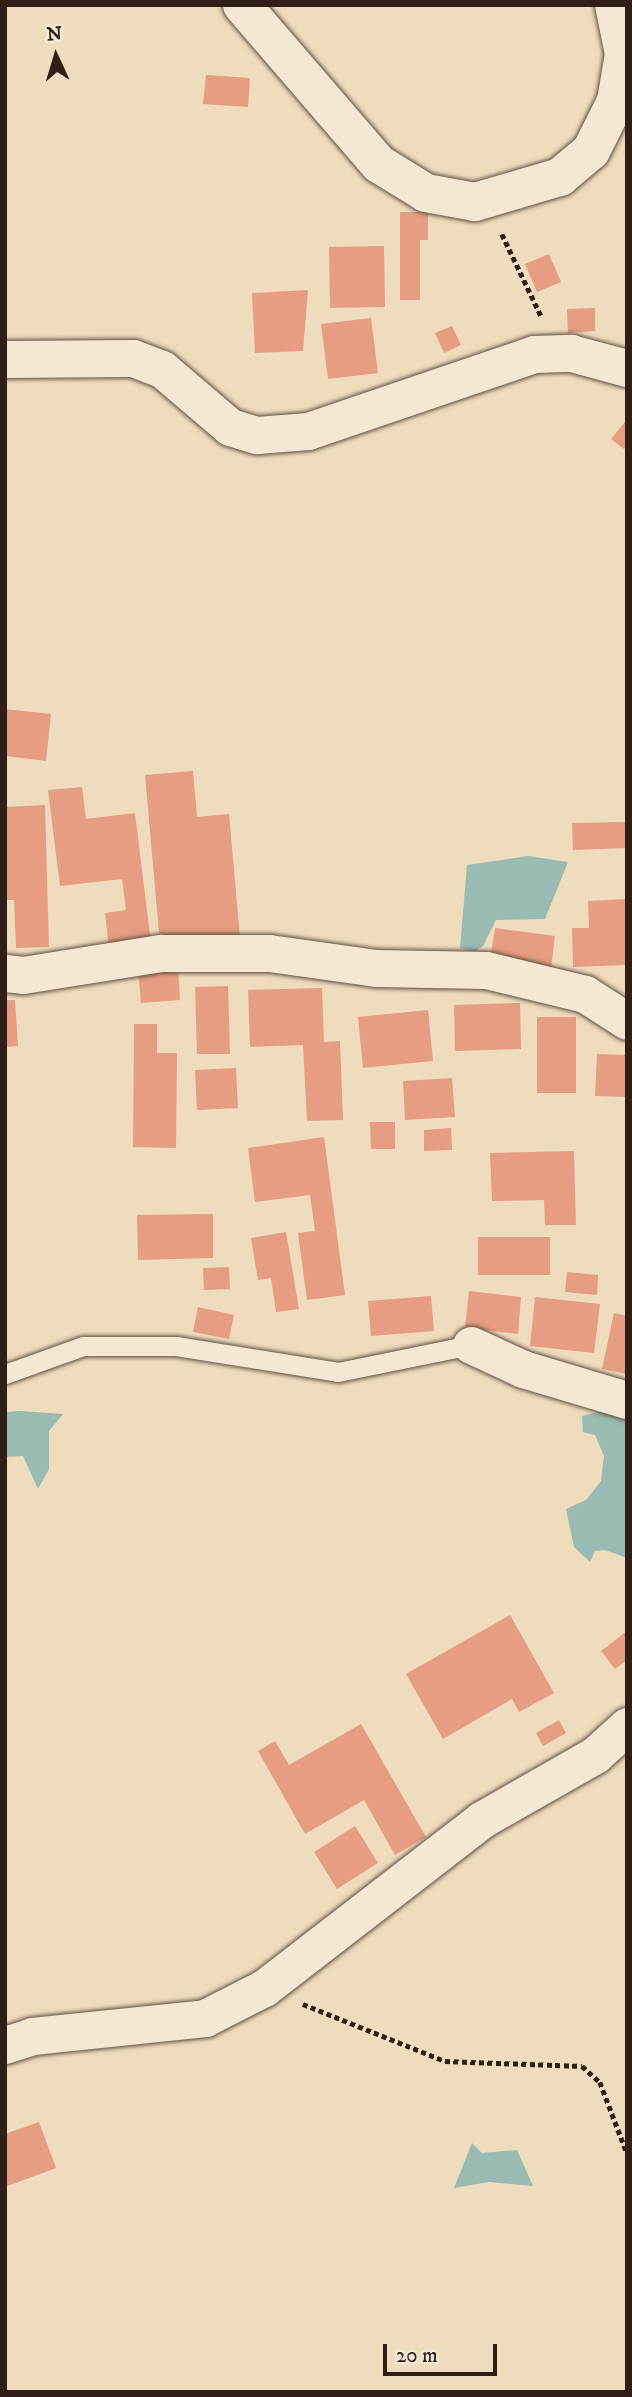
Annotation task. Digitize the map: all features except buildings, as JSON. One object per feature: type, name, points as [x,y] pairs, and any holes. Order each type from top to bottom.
[{"type":"street","points":[[242,5],[379,164],[426,193],[475,202],[560,177],[591,151],[616,102],[624,54],[614,5]]},
{"type":"street","points":[[5,359],[133,358],[163,369],[230,427],[257,435],[308,431],[544,354],[571,353],[627,368]]},
{"type":"street","points":[[5,973],[23,975],[161,953],[269,953],[376,968],[486,970],[585,994],[627,1021]]},
{"type":"street","points":[[471,1345],[523,1369],[627,1399]]},
{"type":"street","points":[[5,2045],[32,2036],[205,2018],[264,1988],[481,1820],[594,1755],[627,1726]]},
{"type":"lane","points":[[5,1374],[83,1346],[176,1346],[338,1372],[471,1345]]},
{"type":"path","points":[[475,202],[496,219],[542,319],[544,354]]},
{"type":"path","points":[[264,1988],[445,2061],[582,2066],[600,2082],[627,2153]]},
{"type":"water","points":[[528,856],[568,862],[545,919],[496,920],[483,946],[474,952],[460,948],[467,865]]},
{"type":"water","points":[[607,1410],[627,1418],[627,1558],[605,1550],[595,1551],[590,1562],[574,1547],[566,1509],[586,1500],[601,1481],[604,1456],[595,1435],[583,1432],[582,1416]]},
{"type":"water","points":[[5,1412],[63,1414],[49,1431],[49,1469],[38,1489],[23,1456],[5,1457]]},
{"type":"water","points":[[472,2143],[482,2153],[517,2150],[533,2186],[489,2182],[454,2188]]}]
